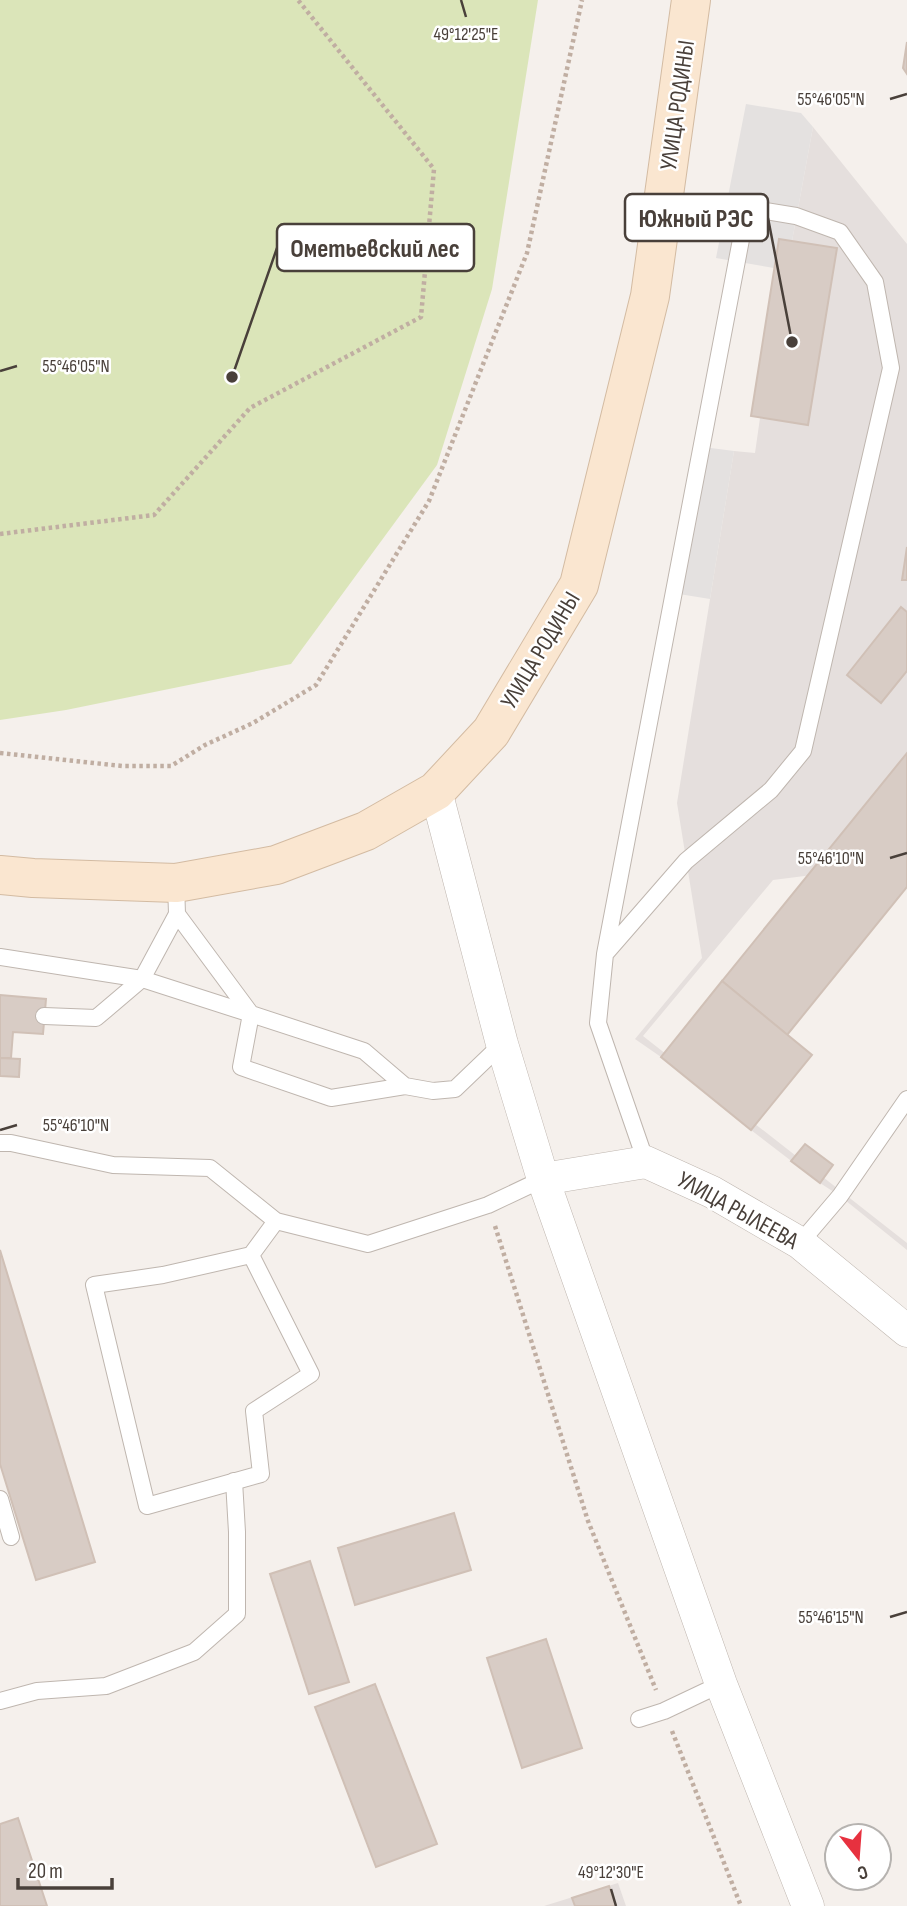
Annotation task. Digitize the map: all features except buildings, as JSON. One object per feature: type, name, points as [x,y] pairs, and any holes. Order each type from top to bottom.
[{"type":"street","name":"УЛИЦА РОДИНЫ","points":[[0,875],[176,899],[366,831],[436,791],[491,732],[579,585],[650,296],[691,0]]},
{"type":"street","points":[[436,791],[502,1044],[543,1179],[721,1685],[808,1906]]},
{"type":"street","name":"УЛИЦА РЫЛЕЕВА","points":[[543,1179],[646,1162],[712,1192],[800,1243],[907,1331]]},
{"type":"lane","points":[[605,954],[686,861],[771,790],[803,751],[891,369],[875,282],[840,232],[796,216],[747,208],[605,954],[598,1023],[646,1162]]},
{"type":"lane","points":[[44,1016],[96,1018],[142,979],[176,899]]},
{"type":"lane","points":[[176,899],[251,1014],[241,1067],[331,1098],[405,1086],[433,1091],[455,1089],[502,1044]]},
{"type":"lane","points":[[0,957],[142,979],[364,1051],[405,1086]]},
{"type":"lane","points":[[800,1243],[840,1196],[907,1099]]},
{"type":"lane","points":[[0,1143],[11,1143],[113,1165],[210,1168],[276,1221],[368,1244],[488,1205],[543,1179]]},
{"type":"lane","points":[[251,1255],[311,1374],[254,1411],[261,1474],[147,1506],[94,1285],[163,1275],[251,1255],[276,1221]]},
{"type":"lane","points":[[0,1701],[37,1691],[106,1686],[194,1652],[237,1614],[234,1482]]},
{"type":"lane","points":[[0,1499],[12,1537]]},
{"type":"lane","points":[[639,1719],[664,1711],[721,1685]]},
{"type":"path","points":[[0,534],[155,515],[250,408],[421,317],[434,169],[299,0]]},
{"type":"path","points":[[0,753],[122,766],[171,766],[205,745],[253,723],[316,685],[429,502],[527,253],[582,0]]},
{"type":"path","points":[[488,1205],[588,1521],[741,1906]]},
{"type":"shaded area","points":[[746,104],[801,113],[813,127],[792,241],[779,239],[774,268],[716,258]]},
{"type":"shaded area","points":[[813,127],[907,244],[907,863],[773,880],[643,1036],[907,1243],[907,1250],[635,1039],[702,958],[677,803],[734,451],[755,453],[760,418],[751,416],[779,239],[792,241]]},
{"type":"shaded area","points":[[703,447],[734,451],[710,599],[679,594]]},
{"type":"shaded area","points":[[618,1883],[626,1906],[544,1906]]},
{"type":"green space","points":[[0,0],[538,0],[492,289],[437,465],[291,664],[66,710],[0,720]]},
{"type":"place","name":"Южный РЭС","points":[[792,342]]},
{"type":"place","name":"Ометьевский лес","points":[[232,377]]}]
